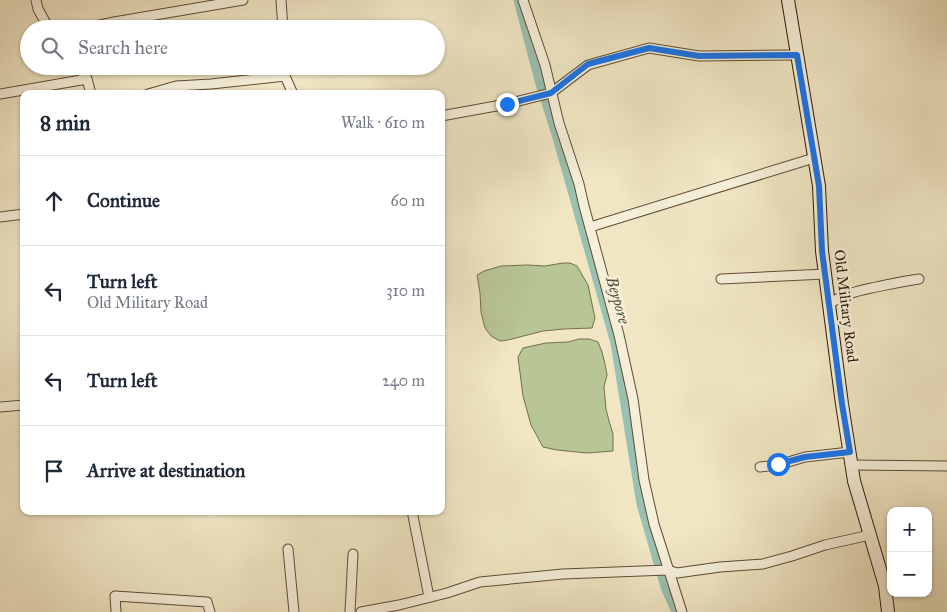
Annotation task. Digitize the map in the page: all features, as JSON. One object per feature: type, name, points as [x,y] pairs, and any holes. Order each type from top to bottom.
[{"type":"main road","name":"Old Military Road","points":[[788,0],[819,186],[822,251],[854,481],[885,586],[888,612]]},
{"type":"street","points":[[36,0],[38,9],[44,20]]},
{"type":"street","points":[[124,20],[243,0]]},
{"type":"street","points":[[281,0],[282,20]]},
{"type":"street","points":[[524,0],[545,65],[559,124],[579,184],[619,335],[633,399],[644,480],[654,524],[682,612]]},
{"type":"street","points":[[445,115],[507,104],[551,93],[588,64],[649,48],[699,56],[797,55]]},
{"type":"street","points":[[83,75],[90,90]]},
{"type":"street","points":[[162,90],[176,86],[284,76],[291,90]]},
{"type":"street","points":[[25,90],[87,80]]},
{"type":"street","points":[[0,94],[20,91]]},
{"type":"street","points":[[590,227],[814,158]]},
{"type":"street","points":[[0,216],[20,214]]},
{"type":"street","points":[[721,279],[825,274]]},
{"type":"street","points":[[829,304],[850,292],[919,278]]},
{"type":"street","points":[[0,407],[20,405]]},
{"type":"street","points":[[760,467],[805,457],[947,466]]},
{"type":"street","points":[[413,515],[429,597]]},
{"type":"street","points":[[360,612],[447,593],[480,582],[563,574],[668,570],[678,573],[720,567],[763,564],[825,545],[870,535]]},
{"type":"street","points":[[288,550],[294,612]]},
{"type":"street","points":[[350,612],[353,554]]},
{"type":"street","points":[[116,612],[115,596],[207,602],[210,612]]},
{"type":"green space","points":[[563,263],[577,266],[588,285],[595,318],[592,328],[543,331],[500,341],[491,336],[485,328],[481,312],[477,275],[501,266],[545,266]]},
{"type":"green space","points":[[589,339],[598,342],[602,352],[607,375],[604,387],[606,409],[613,434],[613,451],[587,453],[543,447],[531,425],[523,396],[518,357],[523,348]]},
{"type":"waterway","name":"Beypore","points":[[518,0],[540,84],[615,343],[641,504],[665,587],[676,612]]},
{"type":"route","points":[[507,104],[551,93],[588,64],[649,48],[699,56],[797,55],[819,186],[822,251],[850,452],[805,457],[778,464]]}]
